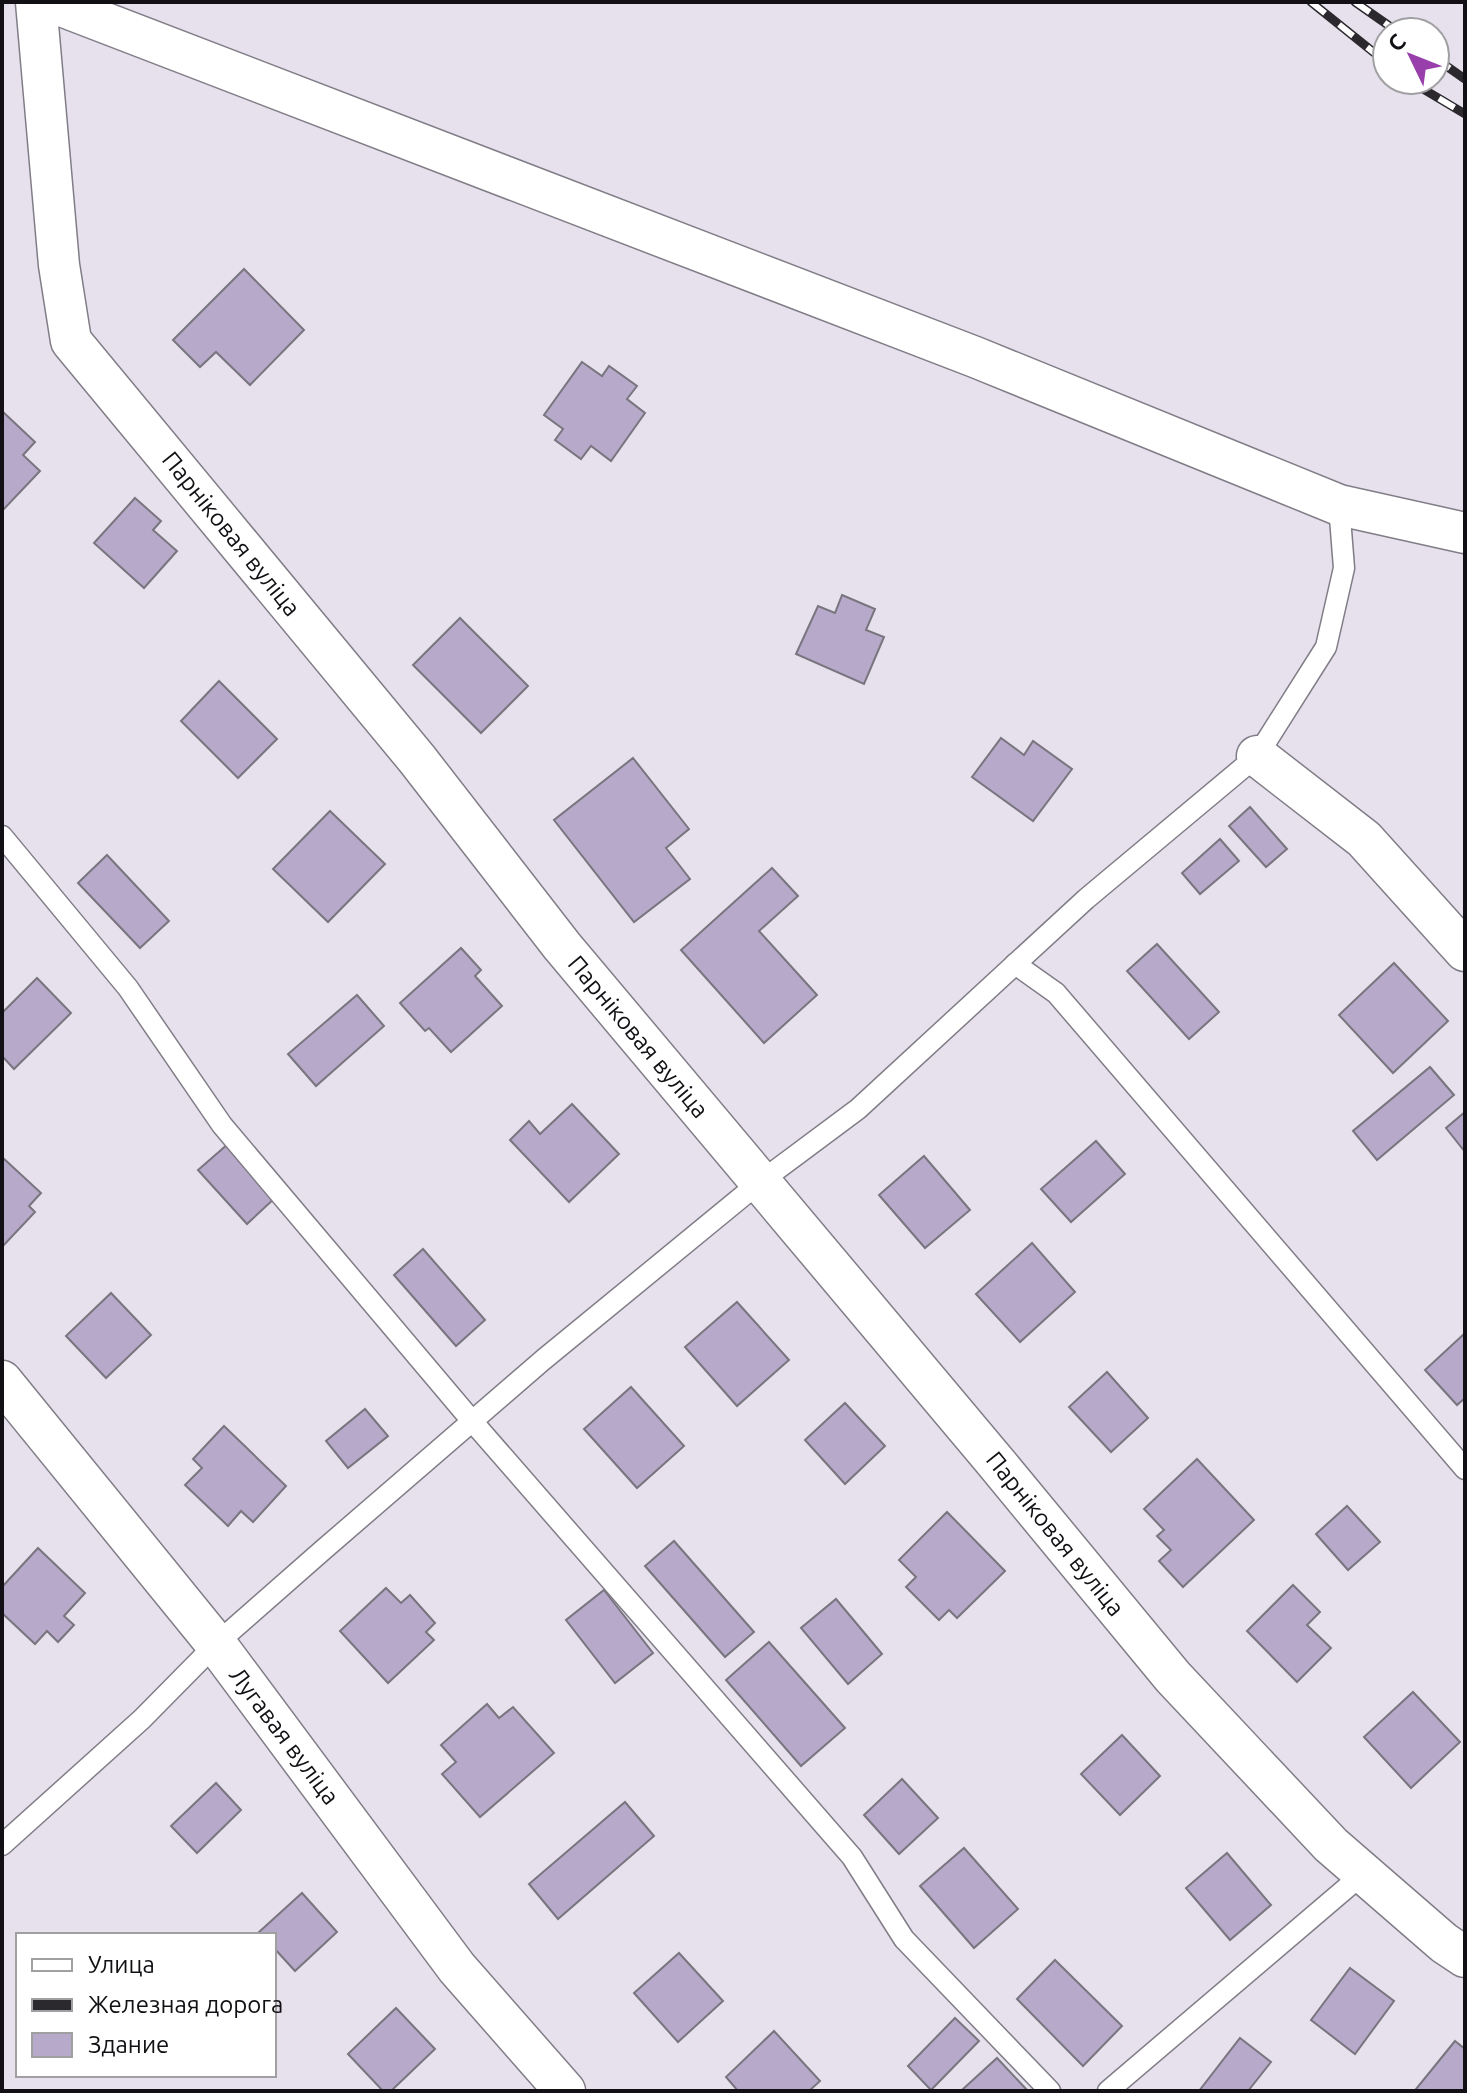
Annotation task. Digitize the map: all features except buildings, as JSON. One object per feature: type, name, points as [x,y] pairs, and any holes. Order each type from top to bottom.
[{"type":"street","name":"Парніковая вуліца","points":[[36,2],[58,250],[71,341],[417,759],[562,946],[1173,1677],[1331,1845],[1444,1943],[1465,1957]]},
{"type":"street","points":[[51,2],[960,351],[1339,505],[1465,533]]},
{"type":"street","points":[[1257,756],[1364,839],[1465,951]]},
{"type":"street","name":"Лугавая вуліца","points":[[2,1381],[216,1644],[457,1968],[565,2091]]},
{"type":"lane","points":[[2,1845],[142,1719],[216,1644],[472,1421],[760,1182],[858,1109],[1086,899],[1257,756],[1326,647],[1344,568],[1339,505]]},
{"type":"lane","points":[[2,836],[128,988],[222,1125],[472,1421],[852,1857],[904,1939],[1050,2091]]},
{"type":"lane","points":[[1015,964],[1056,993],[1465,1469]]},
{"type":"lane","points":[[1108,2091],[1364,1873]]},
{"type":"railway","points":[[1311,2],[1371,50]]},
{"type":"railway","points":[[1355,2],[1375,16]]},
{"type":"railway","points":[[1451,69],[1465,79]]},
{"type":"railway","points":[[1435,96],[1465,114]]}]
